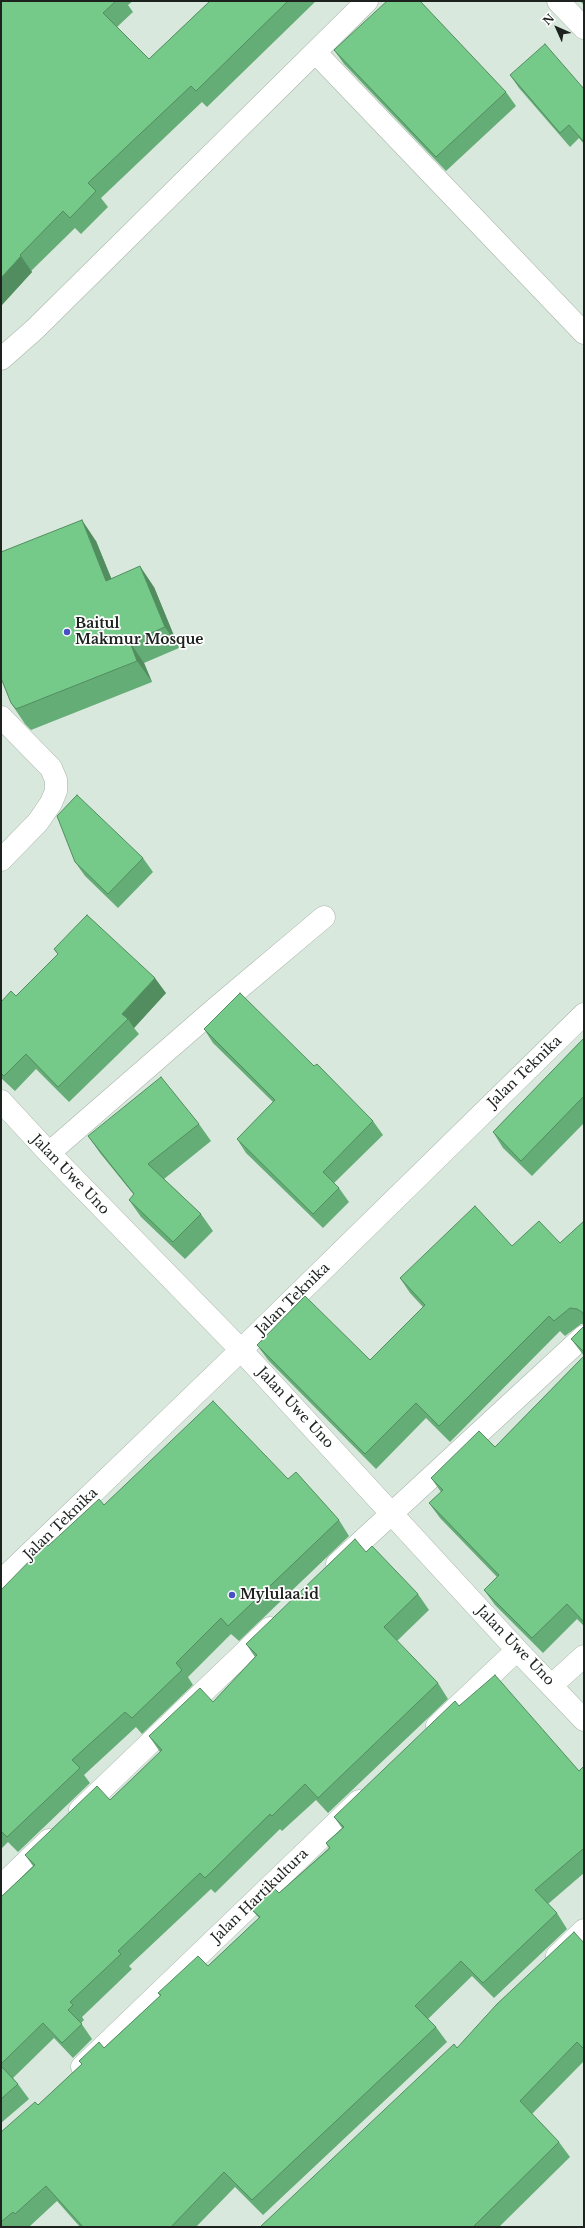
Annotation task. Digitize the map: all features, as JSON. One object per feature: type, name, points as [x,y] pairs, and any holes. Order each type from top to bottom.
[{"type":"street","points":[[1,359],[34,330],[367,1]]},
{"type":"street","points":[[558,1],[584,28]]},
{"type":"street","points":[[316,53],[584,334]]},
{"type":"street","points":[[1,717],[51,768],[56,780],[56,791],[51,803],[38,822],[1,860]]},
{"type":"street","points":[[49,1153],[216,1007],[324,917]]},
{"type":"street","name":"Jalan Teknika","points":[[1,1582],[241,1350],[584,1014]]},
{"type":"street","name":"Jalan Uwe Uno","points":[[1,1101],[49,1153],[241,1350],[517,1650],[584,1720]]},
{"type":"street","points":[[322,1579],[391,1513],[584,1336]]},
{"type":"street","points":[[1,1886],[288,1612]]},
{"type":"street","points":[[425,1738],[517,1650]]},
{"type":"street","points":[[552,1685],[584,1656]]},
{"type":"street","name":"Jalan Hartikultura","points":[[67,2081],[373,1787]]},
{"type":"street","points":[[544,1968],[584,1930]]},
{"type":"building","points":[[1,1],[116,1],[103,13],[149,59],[210,1],[288,1],[196,91],[191,86],[88,183],[96,191],[70,218],[63,211],[20,255],[21,256],[1,278]]},
{"type":"building","points":[[387,1],[420,1],[506,92],[436,157],[334,50]]},
{"type":"building","points":[[545,44],[584,89],[584,142],[569,125],[560,133],[510,75]]},
{"type":"building","name":"Baitul Makmur Mosque","points":[[82,520],[106,581],[140,566],[165,627],[130,642],[137,661],[16,709],[11,703],[1,678],[1,552]]},
{"type":"building","points":[[77,795],[143,858],[108,894],[75,862],[57,816]]},
{"type":"building","points":[[87,915],[155,978],[122,1014],[128,1019],[58,1087],[26,1054],[4,1076],[1,1073],[1,1002],[11,991],[16,996],[58,954],[54,949]]},
{"type":"building","points":[[240,993],[314,1066],[317,1064],[373,1121],[323,1172],[339,1188],[313,1214],[237,1139],[275,1100],[204,1029]]},
{"type":"building","points":[[584,1038],[584,1096],[521,1161],[493,1132]]},
{"type":"building","points":[[161,1077],[199,1124],[148,1164],[201,1214],[173,1242],[129,1200],[134,1194],[88,1136]]},
{"type":"building","points":[[475,1206],[512,1246],[539,1221],[560,1243],[584,1221],[584,1316],[582,1312],[577,1309],[570,1308],[554,1321],[549,1316],[439,1426],[416,1403],[365,1454],[257,1345],[305,1296],[370,1360],[425,1305],[400,1278]]},
{"type":"building","points":[[584,1326],[584,1352],[571,1339]]},
{"type":"building","points":[[584,1356],[584,1622],[567,1604],[532,1638],[484,1590],[499,1575],[429,1503],[443,1490],[431,1478],[479,1431],[495,1447]]},
{"type":"building","points":[[213,1401],[288,1479],[296,1472],[339,1520],[228,1626],[221,1618],[176,1663],[182,1670],[132,1718],[125,1712],[72,1760],[80,1768],[7,1837],[1,1831],[1,1590],[46,1544],[48,1546],[99,1499],[104,1505]]},
{"type":"building","points":[[355,1539],[366,1552],[372,1546],[418,1594],[384,1627],[438,1683],[318,1798],[305,1784],[272,1816],[270,1814],[205,1878],[200,1873],[118,1951],[121,1954],[70,2002],[73,2005],[68,2010],[82,2024],[62,2043],[43,2023],[1,2064],[1,1897],[35,1865],[25,1855],[97,1786],[110,1800],[162,1750],[149,1736],[200,1688],[213,1702],[257,1655],[246,1644]]},
{"type":"building","points":[[495,1675],[579,1771],[584,1767],[584,1850],[583,1849],[535,1890],[557,1913],[483,1983],[461,1961],[415,2006],[436,2027],[252,2200],[224,2172],[171,2227],[83,2227],[46,2186],[15,2214],[13,2212],[1,2222],[1,2132],[35,2102],[38,2105],[82,2064],[79,2061],[99,2042],[104,2048],[161,1995],[158,1993],[198,1956],[208,1966],[260,1917],[252,1910],[274,1888],[279,1893],[330,1848],[326,1843],[344,1827],[334,1817],[455,1701],[459,1706]]},
{"type":"building","points":[[574,1932],[584,1943],[584,2049],[577,2042],[520,2101],[559,2142],[473,2227],[260,2227],[454,2044],[457,2048],[497,2004]]},
{"type":"building","points":[[1,2066],[18,2084],[1,2099]]},
{"type":"place","name":"Baitul Makmur Mosque","points":[[67,632]]},
{"type":"place","name":"Mylulaa.id","points":[[232,1595]]}]
